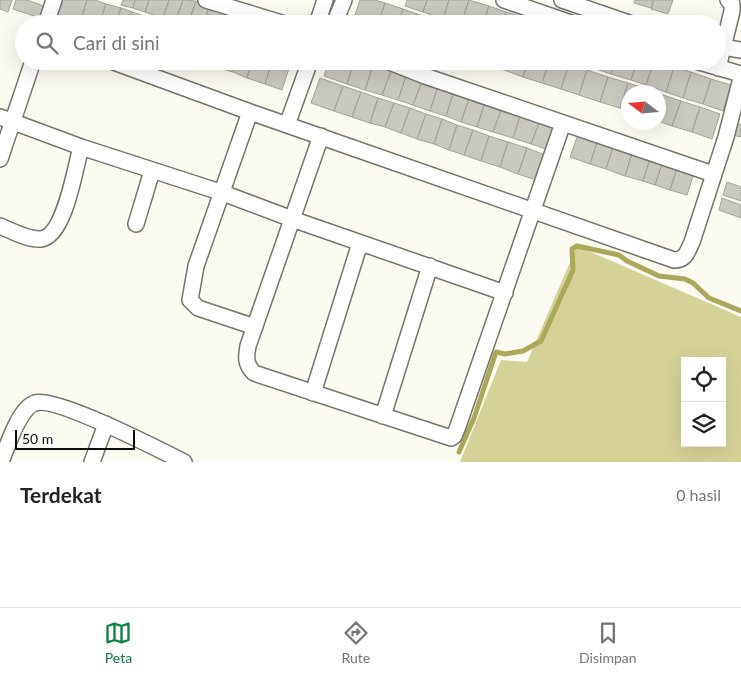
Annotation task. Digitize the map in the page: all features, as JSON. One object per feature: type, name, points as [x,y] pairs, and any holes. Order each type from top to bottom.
[{"type":"street","points":[[49,15],[54,0]]},
{"type":"street","points":[[206,0],[255,15]]},
{"type":"street","points":[[320,15],[324,0]]},
{"type":"street","points":[[338,15],[344,0]]},
{"type":"street","points":[[504,0],[548,15]]},
{"type":"street","points":[[562,0],[606,15]]},
{"type":"street","points":[[726,28],[732,11],[732,4],[728,0]]},
{"type":"street","points":[[726,47],[741,50]]},
{"type":"street","points":[[0,159],[6,119],[29,70]]},
{"type":"street","points":[[136,70],[250,112],[674,260],[680,260],[686,256],[692,242],[726,137],[741,78]]},
{"type":"street","points":[[287,124],[307,70]]},
{"type":"street","points":[[410,70],[713,174]]},
{"type":"street","points":[[726,70],[741,74]]},
{"type":"street","points":[[250,112],[196,266],[190,300],[198,308],[255,327]]},
{"type":"street","points":[[6,119],[81,147],[223,193],[505,293]]},
{"type":"street","points":[[321,136],[248,346],[246,360],[249,368],[254,373],[451,438],[454,436],[564,123]]},
{"type":"street","points":[[0,226],[31,238],[41,239],[51,235],[63,217],[81,147]]},
{"type":"street","points":[[136,224],[152,171]]},
{"type":"street","points":[[312,393],[360,243]]},
{"type":"street","points":[[383,416],[430,266]]},
{"type":"street","points":[[2,462],[22,414],[34,403],[45,402],[106,424],[184,462]]},
{"type":"street","points":[[92,462],[106,424]]},
{"type":"shaded area","points":[[577,246],[741,317],[741,462],[460,462],[501,360],[527,362]]},
{"type":"building","points":[[0,0],[12,0],[8,12],[0,9]]},
{"type":"building","points":[[16,0],[27,0],[44,6],[41,15],[31,15],[13,9]]},
{"type":"building","points":[[62,0],[87,0],[82,15],[57,15]]},
{"type":"building","points":[[87,0],[95,0],[106,4],[102,15],[82,15]]},
{"type":"building","points":[[123,0],[135,0],[133,8],[121,5]]},
{"type":"building","points":[[135,0],[149,0],[145,12],[133,8]]},
{"type":"building","points":[[149,0],[169,0],[164,15],[154,15],[145,12]]},
{"type":"building","points":[[169,0],[183,0],[178,15],[164,15]]},
{"type":"building","points":[[183,0],[196,1],[191,15],[178,15]]},
{"type":"building","points":[[360,0],[375,0],[385,3],[381,15],[355,15]]},
{"type":"building","points":[[407,0],[427,0],[423,12],[405,6]]},
{"type":"building","points":[[427,0],[449,0],[444,15],[432,15],[423,12]]},
{"type":"building","points":[[449,0],[469,0],[464,15],[444,15]]},
{"type":"building","points":[[469,0],[489,6],[486,15],[464,15]]},
{"type":"building","points":[[635,0],[653,0],[651,8],[634,3]]},
{"type":"building","points":[[654,0],[673,0],[668,14],[651,9]]},
{"type":"building","points":[[196,1],[209,6],[206,15],[191,15]]},
{"type":"building","points":[[385,3],[403,9],[401,15],[381,15]]},
{"type":"building","points":[[106,4],[121,8],[118,15],[102,15]]},
{"type":"building","points":[[209,6],[228,11],[227,15],[206,15]]},
{"type":"building","points":[[489,6],[506,12],[505,15],[486,15]]},
{"type":"building","points":[[121,8],[132,12],[131,15],[118,15]]},
{"type":"building","points":[[403,9],[420,15],[401,15]]},
{"type":"building","points":[[228,11],[239,15],[227,15]]},
{"type":"building","points":[[506,12],[516,15],[505,15]]},
{"type":"building","points":[[234,70],[249,70],[247,78],[233,72]]},
{"type":"building","points":[[249,70],[269,70],[265,84],[247,78]]},
{"type":"building","points":[[269,70],[288,70],[282,90],[265,84]]},
{"type":"building","points":[[326,70],[351,70],[347,84],[324,76]]},
{"type":"building","points":[[351,70],[371,70],[365,90],[347,84]]},
{"type":"building","points":[[371,70],[391,71],[382,95],[365,90]]},
{"type":"building","points":[[507,70],[525,70],[523,77]]},
{"type":"building","points":[[525,70],[546,70],[542,83],[523,77]]},
{"type":"building","points":[[546,70],[567,70],[561,89],[542,83]]},
{"type":"building","points":[[567,70],[587,70],[579,95],[561,89]]},
{"type":"building","points":[[587,70],[608,77],[600,102],[579,95]]},
{"type":"building","points":[[599,70],[612,70],[611,74]]},
{"type":"building","points":[[612,70],[634,70],[631,80],[611,74]]},
{"type":"building","points":[[634,70],[651,70],[646,85],[631,80]]},
{"type":"building","points":[[651,70],[673,70],[666,92],[666,85],[646,85]]},
{"type":"building","points":[[673,70],[691,72],[683,98],[666,92]]},
{"type":"building","points":[[391,71],[406,76],[398,100],[382,95]]},
{"type":"building","points":[[691,72],[711,79],[703,104],[683,98]]},
{"type":"building","points":[[406,76],[422,81],[413,105],[398,100]]},
{"type":"building","points":[[608,77],[628,83],[627,85],[621,85],[620,108],[600,102]]},
{"type":"building","points":[[320,78],[343,86],[334,111],[311,103]]},
{"type":"building","points":[[711,79],[731,85],[723,111],[703,104]]},
{"type":"building","points":[[422,81],[438,86],[430,111],[413,105]]},
{"type":"building","points":[[343,86],[361,92],[352,117],[334,111]]},
{"type":"building","points":[[438,86],[454,91],[446,116],[430,111]]},
{"type":"building","points":[[454,91],[470,96],[461,122],[446,116]]},
{"type":"building","points":[[361,92],[378,98],[370,123],[352,117]]},
{"type":"building","points":[[470,96],[485,102],[477,127],[461,122]]},
{"type":"building","points":[[666,96],[681,101],[672,126],[666,124]]},
{"type":"building","points":[[378,98],[394,103],[385,127],[370,123]]},
{"type":"building","points":[[681,101],[700,107],[692,132],[672,126]]},
{"type":"building","points":[[485,102],[502,107],[493,132],[477,127]]},
{"type":"building","points":[[394,103],[410,108],[401,133],[385,127]]},
{"type":"building","points":[[502,107],[521,113],[513,138],[493,132]]},
{"type":"building","points":[[700,107],[720,114],[712,139],[692,132]]},
{"type":"building","points":[[410,108],[426,114],[417,139],[401,133]]},
{"type":"building","points":[[521,113],[540,120],[531,144],[513,138]]},
{"type":"building","points":[[426,114],[442,119],[434,144],[417,139]]},
{"type":"building","points":[[442,119],[457,125],[449,150],[434,144]]},
{"type":"building","points":[[540,120],[557,126],[549,150],[531,144]]},
{"type":"building","points":[[733,121],[741,125],[740,137],[728,133]]},
{"type":"building","points":[[457,125],[473,130],[464,155],[449,150]]},
{"type":"building","points":[[473,130],[489,136],[481,161],[464,155]]},
{"type":"building","points":[[579,132],[598,139],[590,164],[570,157]]},
{"type":"building","points":[[489,136],[508,142],[500,167],[481,161]]},
{"type":"building","points":[[598,139],[614,144],[606,169],[590,164]]},
{"type":"building","points":[[508,142],[527,148],[518,174],[500,167]]},
{"type":"building","points":[[614,144],[633,150],[625,176],[606,169]]},
{"type":"building","points":[[527,148],[545,155],[536,180],[518,174]]},
{"type":"building","points":[[633,150],[651,156],[643,181],[625,176]]},
{"type":"building","points":[[651,156],[663,161],[655,185],[643,181]]},
{"type":"building","points":[[663,161],[678,165],[670,190],[655,185]]},
{"type":"building","points":[[678,165],[695,170],[687,195],[670,190]]},
{"type":"building","points":[[727,182],[741,187],[741,201],[723,195]]},
{"type":"building","points":[[722,198],[741,205],[741,218],[719,210]]},
{"type":"waterway","points":[[459,452],[474,418],[496,352],[505,354],[523,351],[541,341],[573,270],[572,249],[577,246],[619,255],[627,261],[659,276],[685,279],[693,283],[709,298],[741,311]]}]
